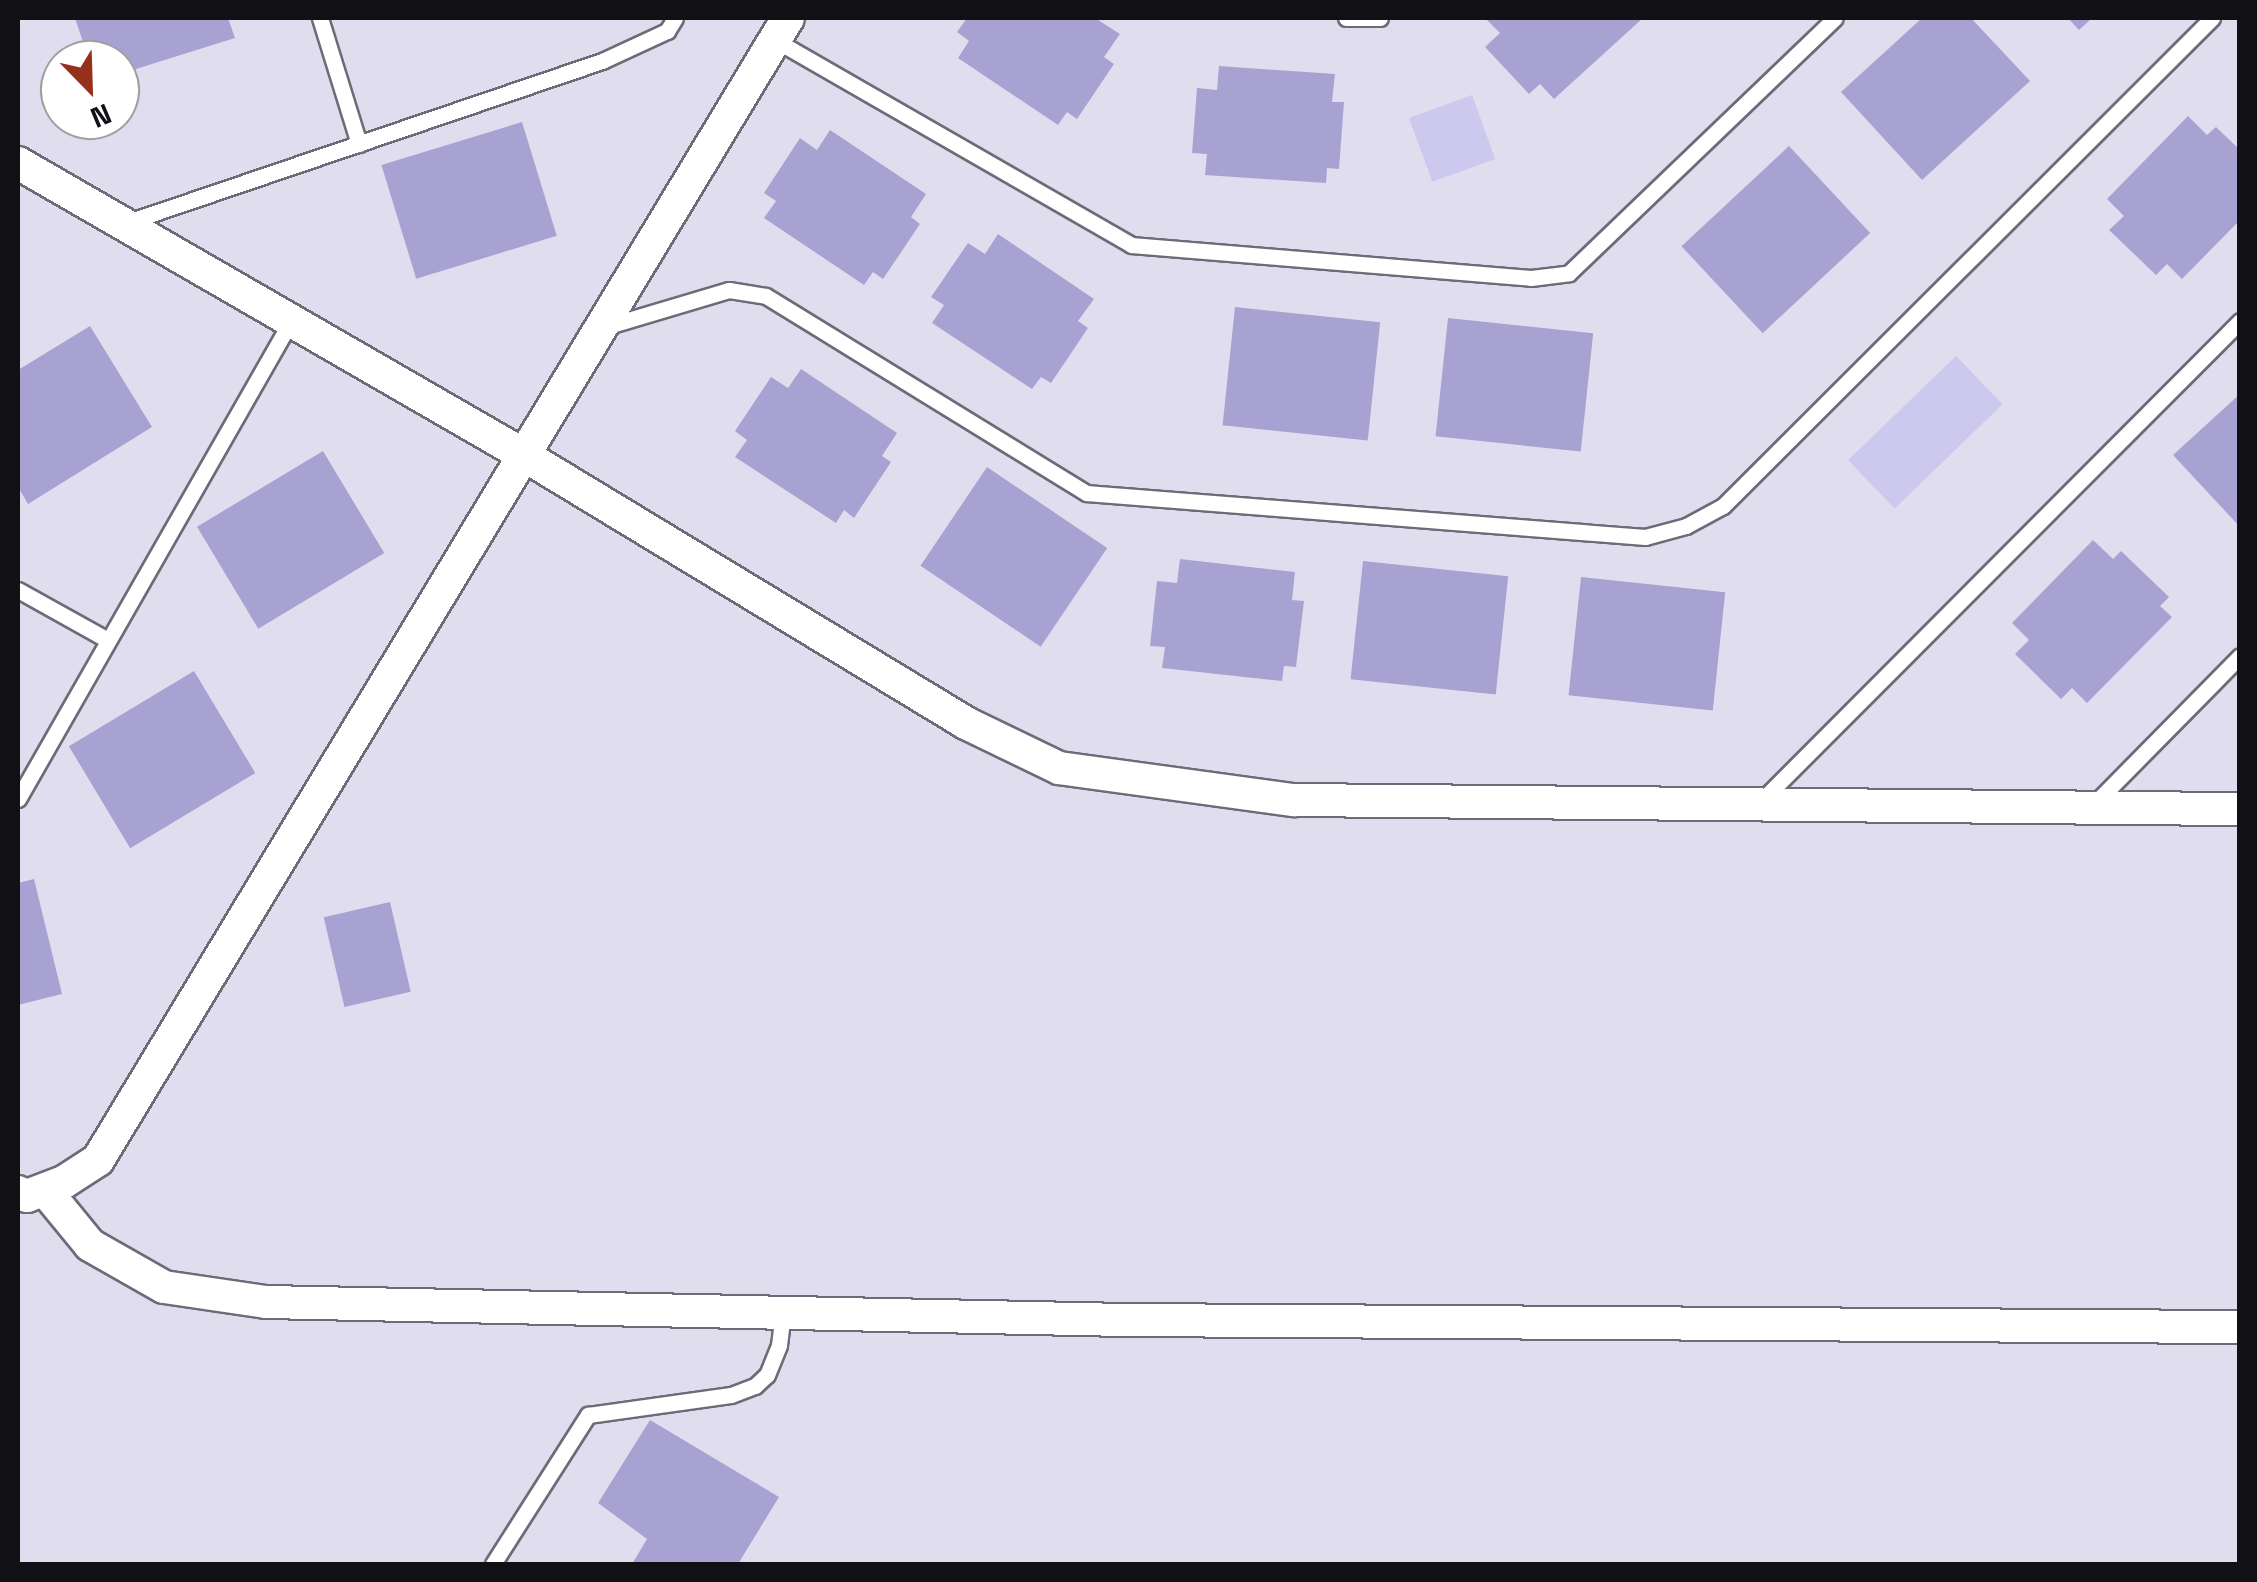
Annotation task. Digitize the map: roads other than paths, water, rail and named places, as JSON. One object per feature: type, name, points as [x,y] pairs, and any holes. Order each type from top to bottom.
[{"type":"street","points":[[782,29],[98,1160],[31,1191],[90,1245],[164,1288],[266,1302],[1144,1320],[2240,1327]]},
{"type":"street","points":[[18,163],[522,454],[966,723],[1059,768],[1294,800],[2240,809]]},
{"type":"lane","points":[[320,18],[359,144]]},
{"type":"lane","points":[[123,224],[602,61],[668,31],[675,18]]},
{"type":"lane","points":[[1346,18],[1380,18]]},
{"type":"lane","points":[[782,29],[1131,245],[1531,278],[1568,274],[1835,18]]},
{"type":"lane","points":[[598,329],[729,290],[766,296],[1086,493],[1645,537],[1686,526],[1723,506],[2212,18]]},
{"type":"lane","points":[[18,799],[291,321]]},
{"type":"lane","points":[[1758,804],[2240,321]]},
{"type":"lane","points":[[18,590],[108,640]]},
{"type":"lane","points":[[2092,806],[2240,656]]},
{"type":"lane","points":[[493,1564],[588,1415],[731,1395],[756,1386],[767,1375],[779,1345],[783,1313]]}]
